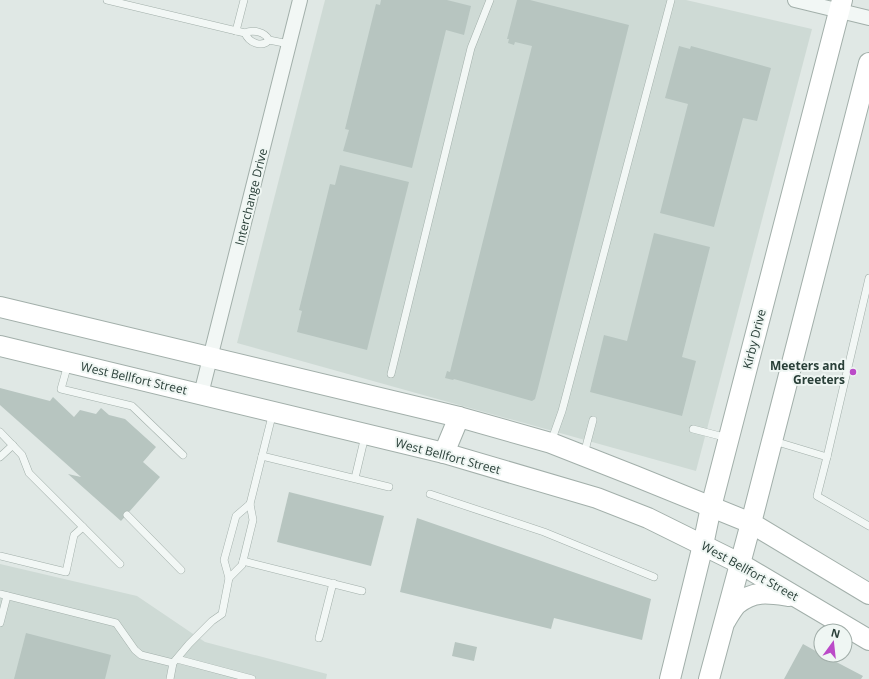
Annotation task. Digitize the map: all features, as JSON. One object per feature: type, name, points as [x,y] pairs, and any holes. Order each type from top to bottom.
[{"type":"main road","name":"Kirby Drive","points":[[670,679],[728,438],[841,6]]},
{"type":"main road","points":[[709,679],[751,523],[869,63]]},
{"type":"main road","points":[[0,307],[459,417],[551,443],[751,523],[869,594]]},
{"type":"main road","name":"West Bellfort Street","points":[[0,346],[444,453],[596,498],[648,518],[739,563],[869,640]]},
{"type":"main road","points":[[444,453],[459,417]]},
{"type":"main road","points":[[723,625],[736,604],[750,596],[764,592],[798,598]]},
{"type":"street","name":"Interchange Drive","points":[[201,394],[300,0]]},
{"type":"street","points":[[795,0],[841,6],[869,18]]},
{"type":"lane","points":[[107,0],[246,34],[252,31],[264,34],[269,40],[289,44]]},
{"type":"lane","points":[[236,31],[244,0]]},
{"type":"lane","points":[[391,374],[471,48],[490,0]]},
{"type":"lane","points":[[551,443],[562,411],[671,0]]},
{"type":"lane","points":[[246,34],[250,41],[266,44],[269,40]]},
{"type":"lane","points":[[869,278],[817,496],[869,526]]},
{"type":"lane","points":[[68,362],[61,389],[132,406],[184,455]]},
{"type":"lane","points":[[229,578],[242,565],[253,520],[250,504],[273,412]]},
{"type":"lane","points":[[583,456],[593,420]]},
{"type":"lane","points":[[693,429],[728,438]]},
{"type":"lane","points":[[0,432],[22,455],[29,473],[120,564]]},
{"type":"lane","points":[[355,478],[366,434]]},
{"type":"lane","points":[[772,441],[827,457]]},
{"type":"lane","points":[[0,457],[13,445]]},
{"type":"lane","points":[[262,456],[389,487]]},
{"type":"lane","points":[[430,494],[544,532],[654,577]]},
{"type":"lane","points":[[170,679],[175,661],[212,621],[222,614],[229,578],[224,560],[236,516],[250,504]]},
{"type":"lane","points":[[127,515],[181,570]]},
{"type":"lane","points":[[0,556],[66,572],[74,535],[83,527]]},
{"type":"lane","points":[[243,561],[362,591]]},
{"type":"lane","points":[[320,638],[333,584]]},
{"type":"lane","points":[[0,623],[3,595],[116,624],[135,650],[141,655],[175,661],[252,679]]},
{"type":"shaded area","points":[[325,0],[686,0],[812,29],[696,471],[237,343]]},
{"type":"shaded area","points":[[0,564],[137,596],[205,642],[327,674],[326,679],[0,679]]},
{"type":"building","points":[[381,0],[447,0],[471,6],[464,35],[446,30],[412,168],[343,151],[349,130],[345,129],[376,4],[380,5]]},
{"type":"building","points":[[517,0],[530,0],[629,25],[538,388],[535,399],[532,401],[454,379],[445,378],[447,371],[450,372],[532,46],[515,42],[514,45],[508,43],[509,39],[507,39]]},
{"type":"building","points":[[679,46],[690,49],[691,46],[771,68],[757,121],[743,118],[714,227],[660,213],[688,104],[665,98]]},
{"type":"building","points":[[340,165],[409,182],[367,350],[297,332],[302,311],[299,310],[330,184],[335,185]]},
{"type":"building","points":[[654,233],[710,247],[682,357],[696,361],[682,416],[590,392],[604,335],[627,341]]},
{"type":"building","points":[[0,388],[50,401],[53,397],[74,417],[80,410],[96,414],[101,408],[109,415],[125,419],[156,447],[143,462],[160,477],[121,521],[68,474],[81,477],[0,405]]},
{"type":"building","points":[[289,492],[384,516],[371,566],[277,542]]},
{"type":"building","points":[[417,518],[651,599],[642,640],[554,618],[551,629],[400,592]]},
{"type":"building","points":[[26,633],[111,655],[105,679],[14,679]]},
{"type":"building","points":[[455,642],[477,647],[474,661],[452,656]]},
{"type":"building","points":[[803,644],[813,650],[813,663],[838,663],[863,676],[861,679],[784,679]]},
{"type":"place","name":"Meeters and Greeters","points":[[853,372]]}]
